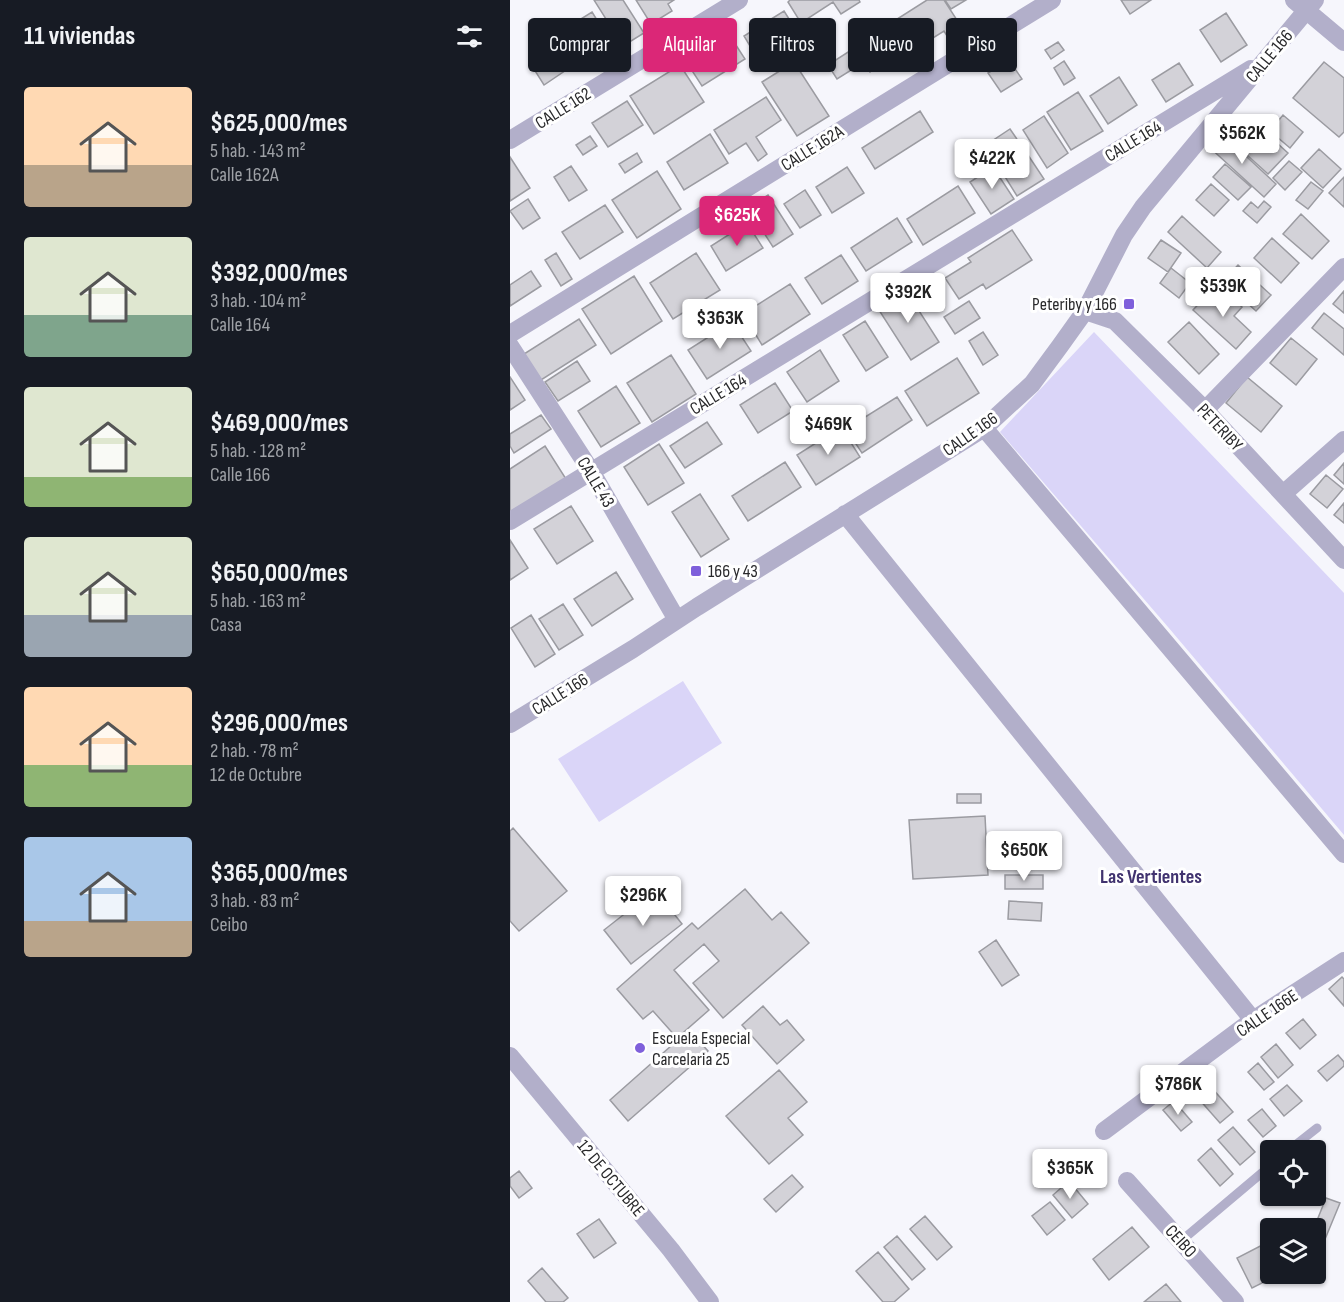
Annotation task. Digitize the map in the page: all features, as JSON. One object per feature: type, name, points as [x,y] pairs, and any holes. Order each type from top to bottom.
[{"type":"street","name":"CALLE 162","points":[[510,141],[739,0]]},
{"type":"street","name":"CALLE 162A","points":[[510,334],[1052,0]]},
{"type":"street","points":[[1306,3],[1344,42]]},
{"type":"street","name":"CALLE 166","points":[[510,724],[984,428],[1032,384],[1085,311],[1124,235],[1143,207],[1265,61],[1306,3]]},
{"type":"street","name":"CALLE 164","points":[[510,520],[1265,61]]},
{"type":"street","points":[[1204,410],[1344,267]]},
{"type":"street","name":"PETERIBY","points":[[1085,311],[1114,321],[1204,410],[1344,560]]},
{"type":"street","name":"CALLE 43","points":[[510,346],[591,471],[677,620]]},
{"type":"street","points":[[984,428],[1344,854]]},
{"type":"street","points":[[1283,494],[1344,440]]},
{"type":"street","points":[[845,514],[1253,1020]]},
{"type":"street","name":"CALLE 166E","points":[[1104,1131],[1253,1020],[1344,961]]},
{"type":"street","name":"12 DE OCTUBRE","points":[[510,1056],[671,1250],[710,1302]]},
{"type":"street","name":"CEIBO","points":[[1127,1181],[1235,1302]]},
{"type":"lane","points":[[1302,1140],[1317,1128]]},
{"type":"lane","points":[[1181,1241],[1260,1174]]},
{"type":"shaded area","points":[[1094,332],[1344,593],[1344,835],[1000,432]]},
{"type":"shaded area","points":[[683,681],[722,743],[599,822],[558,759]]},
{"type":"building","points":[[594,0],[623,0],[643,34],[631,41],[631,18],[605,18]]},
{"type":"building","points":[[636,0],[674,0],[668,4],[672,11],[661,18],[647,18]]},
{"type":"building","points":[[790,0],[859,0],[860,2],[841,14],[833,2],[809,18],[798,18],[788,2]]},
{"type":"building","points":[[927,0],[944,0],[956,18],[946,18],[946,34],[944,31],[934,37],[934,18],[899,18]]},
{"type":"building","points":[[945,0],[966,0],[951,9]]},
{"type":"building","points":[[1121,0],[1151,0],[1130,14]]},
{"type":"building","points":[[784,11],[788,18],[773,18]]},
{"type":"building","points":[[592,12],[596,18],[582,18]]},
{"type":"building","points":[[1226,13],[1247,45],[1221,62],[1200,30]]},
{"type":"building","points":[[749,33],[749,44],[744,36]]},
{"type":"building","points":[[1058,42],[1064,50],[1051,59],[1045,50]]},
{"type":"building","points":[[737,47],[745,59],[737,64]]},
{"type":"building","points":[[848,52],[848,72],[837,79],[832,72],[836,72],[836,60]]},
{"type":"building","points":[[1064,61],[1075,78],[1064,85],[1054,68]]},
{"type":"building","points":[[1324,62],[1344,78],[1344,132],[1339,137],[1293,98]]},
{"type":"building","points":[[1179,63],[1193,85],[1166,102],[1152,80]]},
{"type":"building","points":[[536,72],[563,72],[544,85]]},
{"type":"building","points":[[669,72],[685,72],[704,102],[654,134],[630,96]]},
{"type":"building","points":[[693,72],[724,72],[702,86]]},
{"type":"building","points":[[778,72],[800,72],[829,116],[797,136],[762,82]]},
{"type":"building","points":[[1017,72],[1022,79],[1001,92],[988,73]]},
{"type":"building","points":[[1119,77],[1137,105],[1108,124],[1090,96]]},
{"type":"building","points":[[1078,92],[1103,131],[1071,150],[1047,112]]},
{"type":"building","points":[[766,97],[781,120],[756,137],[767,154],[758,161],[746,143],[729,154],[714,130]]},
{"type":"building","points":[[627,101],[643,125],[608,147],[592,123]]},
{"type":"building","points":[[920,111],[933,132],[875,169],[862,148]]},
{"type":"building","points":[[1283,115],[1303,132],[1290,148],[1270,131]]},
{"type":"building","points":[[1044,116],[1068,153],[1047,168],[1023,130]]},
{"type":"building","points":[[1256,124],[1288,153],[1268,174],[1236,145]]},
{"type":"building","points":[[1010,129],[1023,148],[1001,162],[989,143]]},
{"type":"building","points":[[1220,132],[1276,184],[1264,197],[1208,146]]},
{"type":"building","points":[[710,134],[728,163],[684,190],[667,162]]},
{"type":"building","points":[[590,136],[597,146],[583,155],[576,145]]},
{"type":"building","points":[[1319,149],[1341,169],[1323,188],[1301,168]]},
{"type":"building","points":[[637,153],[642,162],[625,173],[619,164]]},
{"type":"building","points":[[1028,155],[1044,179],[1017,196],[1002,172]]},
{"type":"building","points":[[510,157],[530,188],[510,201]]},
{"type":"building","points":[[1289,161],[1302,172],[1285,190],[1273,178]]},
{"type":"building","points":[[1225,164],[1251,187],[1238,200],[1213,177]]},
{"type":"building","points":[[571,166],[587,190],[569,201],[554,177]]},
{"type":"building","points":[[847,167],[864,193],[832,213],[816,187]]},
{"type":"building","points":[[993,167],[1014,199],[991,214],[970,182]]},
{"type":"building","points":[[657,171],[681,209],[637,238],[612,200]]},
{"type":"building","points":[[1344,177],[1344,207],[1329,193]]},
{"type":"building","points":[[1311,182],[1323,191],[1308,209],[1296,200]]},
{"type":"building","points":[[1211,184],[1229,200],[1214,216],[1196,200]]},
{"type":"building","points":[[958,186],[975,213],[923,245],[907,219]]},
{"type":"building","points":[[805,190],[821,215],[800,228],[784,204]]},
{"type":"building","points":[[768,195],[793,234],[773,247],[748,208]]},
{"type":"building","points":[[528,199],[540,218],[523,229],[510,211]]},
{"type":"building","points":[[1264,201],[1271,207],[1257,223],[1243,211],[1251,202],[1258,208]]},
{"type":"building","points":[[605,205],[623,232],[580,259],[562,232]]},
{"type":"building","points":[[1301,214],[1329,241],[1312,259],[1283,234]]},
{"type":"building","points":[[1182,216],[1221,252],[1207,268],[1168,232]]},
{"type":"building","points":[[897,218],[912,242],[866,271],[851,248]]},
{"type":"building","points":[[747,223],[763,248],[726,271],[711,246]]},
{"type":"building","points":[[1012,230],[1032,260],[986,289],[983,284],[959,299],[945,278],[971,262],[968,258]]},
{"type":"building","points":[[1272,238],[1299,263],[1281,283],[1254,258]]},
{"type":"building","points":[[1161,240],[1181,253],[1168,272],[1148,258]]},
{"type":"building","points":[[556,253],[572,279],[561,286],[545,260]]},
{"type":"building","points":[[696,253],[720,290],[673,319],[650,283]]},
{"type":"building","points":[[841,255],[858,281],[822,304],[805,278]]},
{"type":"building","points":[[1238,265],[1271,295],[1256,311],[1223,281]]},
{"type":"building","points":[[1171,268],[1190,283],[1179,298],[1160,283]]},
{"type":"building","points":[[531,271],[541,286],[510,306],[510,285]]},
{"type":"building","points":[[634,276],[662,321],[611,354],[582,309]]},
{"type":"building","points":[[790,284],[810,314],[762,345],[743,314]]},
{"type":"building","points":[[905,289],[939,342],[911,360],[877,307]]},
{"type":"building","points":[[1344,291],[1344,313],[1333,304]]},
{"type":"building","points":[[1209,293],[1218,301],[1226,293],[1242,307],[1234,316],[1251,332],[1236,349],[1193,310]]},
{"type":"building","points":[[969,301],[980,318],[955,334],[944,317]]},
{"type":"building","points":[[1324,313],[1344,329],[1344,355],[1312,328]]},
{"type":"building","points":[[579,319],[596,345],[541,380],[524,354]]},
{"type":"building","points":[[865,321],[888,357],[866,371],[843,335]]},
{"type":"building","points":[[732,322],[751,351],[707,379],[688,350]]},
{"type":"building","points":[[1189,322],[1219,354],[1199,374],[1168,342]]},
{"type":"building","points":[[983,332],[998,355],[983,365],[969,341]]},
{"type":"building","points":[[1291,338],[1317,359],[1296,385],[1270,363]]},
{"type":"building","points":[[820,350],[839,381],[807,402],[787,372]]},
{"type":"building","points":[[671,355],[696,394],[652,422],[627,383]]},
{"type":"building","points":[[957,358],[979,393],[927,426],[905,391]]},
{"type":"building","points":[[577,361],[590,381],[558,401],[545,382]]},
{"type":"building","points":[[510,377],[525,400],[510,410]]},
{"type":"building","points":[[1247,377],[1282,406],[1261,432],[1226,403]]},
{"type":"building","points":[[775,383],[793,411],[758,433],[740,405]]},
{"type":"building","points":[[616,386],[640,423],[601,447],[578,411]]},
{"type":"building","points":[[897,397],[912,420],[862,453],[846,429]]},
{"type":"building","points":[[541,415],[551,429],[514,453],[510,446],[510,434]]},
{"type":"building","points":[[707,422],[722,444],[685,468],[670,446]]},
{"type":"building","points":[[841,427],[860,457],[816,485],[797,455]]},
{"type":"building","points":[[659,444],[684,483],[648,505],[624,467]]},
{"type":"building","points":[[545,446],[566,479],[510,512],[510,469]]},
{"type":"building","points":[[785,462],[801,487],[748,521],[732,496]]},
{"type":"building","points":[[1344,463],[1344,484],[1334,475]]},
{"type":"building","points":[[1326,475],[1343,489],[1327,508],[1310,494]]},
{"type":"building","points":[[700,494],[729,539],[701,557],[672,512]]},
{"type":"building","points":[[1344,503],[1344,523],[1334,515]]},
{"type":"building","points":[[571,506],[593,541],[557,564],[534,529]]},
{"type":"building","points":[[510,540],[528,568],[510,580]]},
{"type":"building","points":[[616,572],[633,599],[592,626],[574,599]]},
{"type":"building","points":[[563,604],[583,635],[559,650],[539,619]]},
{"type":"building","points":[[531,615],[555,654],[535,667],[511,628]]},
{"type":"building","points":[[957,794],[981,794],[981,803],[957,803]]},
{"type":"building","points":[[985,816],[988,875],[913,879],[909,820]]},
{"type":"building","points":[[513,828],[567,891],[519,931],[510,921],[510,831]]},
{"type":"building","points":[[1005,875],[1043,875],[1043,889],[1005,889]]},
{"type":"building","points":[[745,889],[772,920],[781,912],[809,943],[723,1018],[693,983],[719,961],[704,944],[674,970],[709,1010],[677,1038],[653,1011],[643,1019],[617,989],[692,923],[698,929]]},
{"type":"building","points":[[655,890],[682,924],[631,964],[604,930]]},
{"type":"building","points":[[1009,901],[1042,903],[1041,921],[1008,919]]},
{"type":"building","points":[[996,940],[1019,975],[1002,986],[979,952]]},
{"type":"building","points":[[1342,977],[1344,979],[1344,1006],[1329,989]]},
{"type":"building","points":[[763,1006],[780,1025],[787,1020],[804,1040],[777,1064],[742,1025]]},
{"type":"building","points":[[1303,1019],[1316,1035],[1300,1049],[1286,1033]]},
{"type":"building","points":[[689,1030],[708,1051],[628,1121],[610,1100]]},
{"type":"building","points":[[1276,1044],[1293,1065],[1278,1078],[1261,1057]]},
{"type":"building","points":[[1338,1055],[1344,1062],[1344,1066],[1327,1081],[1318,1071]]},
{"type":"building","points":[[1258,1063],[1274,1082],[1264,1090],[1248,1072]]},
{"type":"building","points":[[779,1070],[807,1102],[788,1118],[803,1135],[769,1164],[726,1116]]},
{"type":"building","points":[[1287,1085],[1302,1101],[1284,1116],[1270,1099]]},
{"type":"building","points":[[1211,1087],[1233,1112],[1220,1123],[1198,1098]]},
{"type":"building","points":[[1174,1101],[1192,1122],[1181,1131],[1163,1110]]},
{"type":"building","points":[[1262,1109],[1276,1126],[1263,1137],[1248,1120]]},
{"type":"building","points":[[1233,1127],[1255,1152],[1240,1165],[1218,1140]]},
{"type":"building","points":[[1211,1148],[1233,1174],[1220,1186],[1198,1160]]},
{"type":"building","points":[[519,1171],[532,1188],[519,1198],[510,1186],[510,1178]]},
{"type":"building","points":[[792,1175],[803,1187],[776,1212],[764,1199]]},
{"type":"building","points":[[1069,1181],[1088,1204],[1072,1218],[1053,1195]]},
{"type":"building","points":[[1326,1198],[1340,1203],[1326,1237],[1326,1218],[1318,1218],[1323,1206],[1326,1206]]},
{"type":"building","points":[[1050,1202],[1065,1220],[1047,1235],[1032,1216]]},
{"type":"building","points":[[925,1216],[952,1247],[937,1260],[910,1229]]},
{"type":"building","points":[[599,1219],[616,1243],[594,1258],[577,1234]]},
{"type":"building","points":[[1132,1227],[1149,1247],[1109,1280],[1093,1259]]},
{"type":"building","points":[[897,1236],[925,1269],[912,1280],[884,1247]]},
{"type":"building","points":[[1260,1246],[1260,1284],[1252,1288],[1237,1258]]},
{"type":"building","points":[[878,1252],[909,1289],[894,1302],[883,1302],[856,1271]]},
{"type":"building","points":[[542,1268],[568,1298],[563,1302],[546,1302],[528,1281]]},
{"type":"building","points":[[1166,1284],[1181,1302],[1144,1302]]},
{"type":"place","name":"Peteriby y 166","points":[[1129,304]]},
{"type":"place","name":"166 y 43","points":[[696,571]]},
{"type":"place","name":"Escuela Especial Carcelaria 25","points":[[640,1048]]},
{"type":"district","name":"Las Vertientes","points":[[1151,876]]}]
